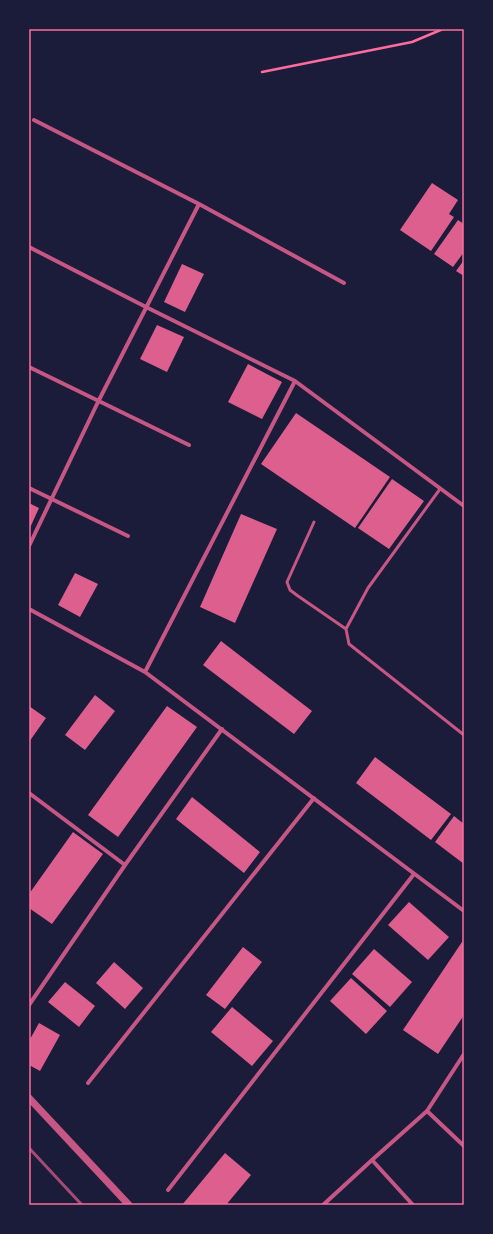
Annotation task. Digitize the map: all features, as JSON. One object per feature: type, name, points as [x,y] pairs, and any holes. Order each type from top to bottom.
[{"type":"street","points":[[34,120],[199,204],[344,283]]},
{"type":"street","points":[[29,546],[98,402],[199,204]]},
{"type":"street","points":[[29,247],[146,308],[295,381],[464,506]]},
{"type":"street","points":[[29,367],[98,402],[189,445]]},
{"type":"street","points":[[145,672],[295,381]]},
{"type":"street","points":[[29,488],[128,536]]},
{"type":"street","points":[[29,609],[145,672],[464,911]]},
{"type":"street","points":[[29,1005],[125,865],[222,729]]},
{"type":"street","points":[[29,793],[125,865]]},
{"type":"street","points":[[88,1083],[314,798]]},
{"type":"street","points":[[168,1190],[414,874]]},
{"type":"street","points":[[323,1205],[427,1112],[464,1054]]},
{"type":"street","points":[[29,1098],[129,1205]]},
{"type":"street","points":[[427,1112],[464,1146]]},
{"type":"street","points":[[372,1160],[413,1205]]},
{"type":"lane","points":[[440,489],[368,588],[346,629],[349,644],[464,735]]},
{"type":"lane","points":[[314,522],[287,582],[290,590],[346,629]]},
{"type":"path","points":[[262,72],[412,42],[443,29]]},
{"type":"building","points":[[432,183],[458,200],[449,214],[454,217],[431,251],[400,230]]},
{"type":"building","points":[[458,220],[464,224],[464,252],[453,267],[434,254]]},
{"type":"building","points":[[464,260],[464,276],[456,271]]},
{"type":"building","points":[[182,264],[204,274],[185,312],[164,302]]},
{"type":"building","points":[[157,325],[184,337],[167,372],[140,359]]},
{"type":"building","points":[[248,364],[282,382],[262,419],[228,402]]},
{"type":"building","points":[[296,413],[390,477],[355,528],[261,464]]},
{"type":"building","points":[[392,479],[424,501],[389,549],[358,528]]},
{"type":"building","points":[[29,503],[39,508],[29,530]]},
{"type":"building","points":[[241,514],[277,529],[235,623],[200,607]]},
{"type":"building","points":[[75,573],[98,584],[80,617],[58,605]]},
{"type":"building","points":[[221,641],[312,711],[294,734],[203,665]]},
{"type":"building","points":[[95,695],[115,711],[85,750],[65,735]]},
{"type":"building","points":[[29,706],[46,718],[29,742]]},
{"type":"building","points":[[167,706],[197,727],[118,837],[88,815]]},
{"type":"building","points":[[375,757],[451,814],[431,840],[356,783]]},
{"type":"building","points":[[192,797],[260,852],[244,873],[176,819]]},
{"type":"building","points":[[454,816],[464,824],[464,864],[435,842]]},
{"type":"building","points":[[73,832],[103,854],[52,924],[29,908],[29,894]]},
{"type":"building","points":[[409,902],[449,937],[428,960],[388,925]]},
{"type":"building","points":[[464,939],[464,1015],[438,1054],[403,1030]]},
{"type":"building","points":[[243,947],[262,962],[225,1009],[206,995]]},
{"type":"building","points":[[374,949],[412,982],[390,1007],[352,974]]},
{"type":"building","points":[[114,962],[143,988],[125,1009],[96,983]]},
{"type":"building","points":[[351,978],[387,1011],[366,1034],[330,1001]]},
{"type":"building","points":[[65,982],[95,1006],[79,1027],[48,1002]]},
{"type":"building","points":[[232,1007],[273,1041],[252,1066],[211,1032]]},
{"type":"building","points":[[39,1023],[60,1035],[40,1071],[29,1065],[29,1041]]},
{"type":"building","points":[[225,1153],[251,1175],[226,1205],[182,1205]]},
{"type":"railway","points":[[29,1148],[82,1205]]}]
